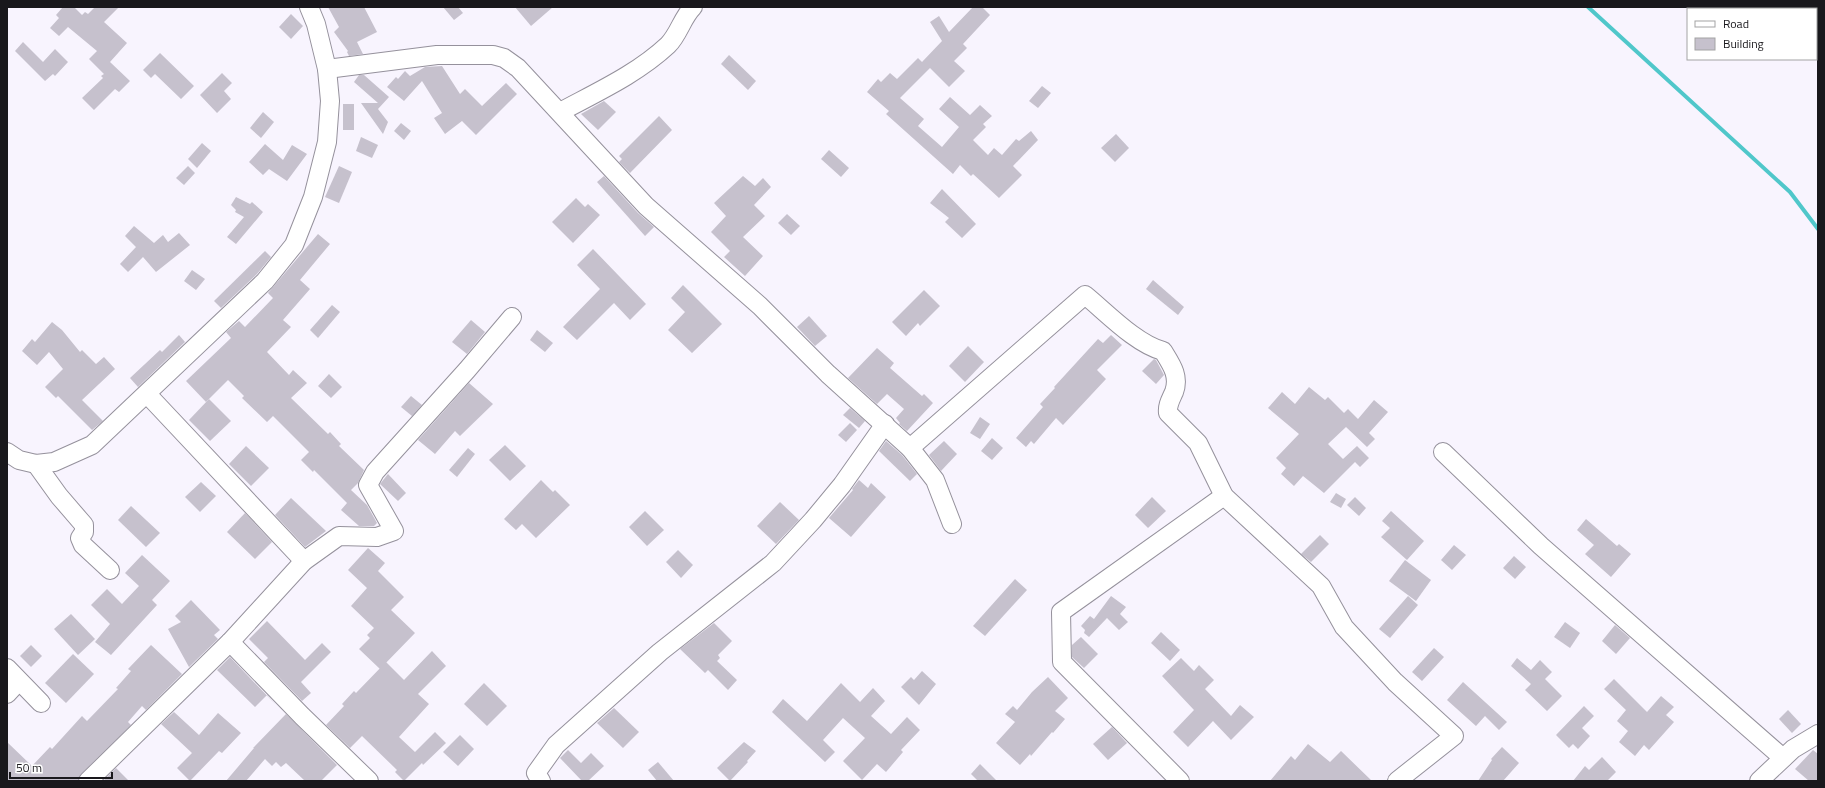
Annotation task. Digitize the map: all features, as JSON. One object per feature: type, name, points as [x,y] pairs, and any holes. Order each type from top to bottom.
[{"type":"street","points":[[7,452],[19,460],[36,464],[54,462],[92,445],[265,281],[294,245],[313,197],[327,142],[330,101],[327,69],[316,24],[309,7]]},
{"type":"street","points":[[560,112],[630,74],[667,46],[676,36],[693,7]]},
{"type":"street","points":[[327,69],[437,55],[493,55],[504,58],[518,68],[646,206],[760,306],[828,374],[886,424],[910,448],[935,480],[952,524]]},
{"type":"street","points":[[910,448],[1085,295],[1132,334],[1154,349],[1163,351],[1177,376],[1175,389],[1169,403],[1168,413],[1198,443],[1224,496],[1322,586],[1344,626],[1395,682],[1454,736],[1397,781]]},
{"type":"street","points":[[88,781],[230,642],[304,561],[339,536],[377,537],[394,531],[368,485],[375,472],[512,317]]},
{"type":"street","points":[[147,394],[304,561]]},
{"type":"street","points":[[541,781],[536,773],[556,745],[660,652],[773,564],[814,520],[842,485],[886,424]]},
{"type":"street","points":[[1443,452],[1541,546],[1783,758]]},
{"type":"street","points":[[36,464],[59,496],[84,525],[84,532],[80,538],[82,544],[110,570]]},
{"type":"street","points":[[1180,781],[1062,662],[1061,612],[1224,496]]},
{"type":"street","points":[[230,642],[302,716],[369,781]]},
{"type":"street","points":[[7,668],[13,687],[41,703]]},
{"type":"street","points":[[1759,781],[1793,748],[1818,734]]},
{"type":"building","points":[[63,7],[74,7],[82,15],[85,12],[88,14],[95,7],[119,7],[104,22],[127,43],[110,62],[130,81],[119,92],[115,89],[94,110],[82,98],[103,78],[101,76],[104,74],[89,59],[97,51],[68,27],[59,36],[50,28],[59,18],[56,15]]},
{"type":"building","points":[[328,7],[364,7],[377,32],[357,42],[363,54],[349,56],[348,51],[334,32],[339,27]]},
{"type":"building","points":[[443,7],[458,7],[463,13],[454,20]]},
{"type":"building","points":[[515,7],[553,7],[531,26]]},
{"type":"building","points":[[973,7],[982,7],[990,15],[963,44],[967,48],[954,61],[965,71],[949,87],[930,68],[900,98],[924,119],[918,126],[942,147],[959,127],[939,109],[950,97],[970,115],[980,105],[992,116],[983,124],[986,127],[973,140],[988,155],[994,148],[1002,155],[1016,139],[1019,141],[1031,131],[1038,140],[1013,166],[1022,175],[999,198],[973,174],[971,176],[960,165],[953,174],[886,114],[889,111],[867,92],[878,79],[881,82],[890,73],[897,79],[918,58],[922,62],[942,41],[930,22],[939,16],[949,32]]},
{"type":"building","points":[[291,14],[303,26],[291,39],[279,27]]},
{"type":"building","points":[[23,42],[43,62],[55,49],[68,62],[55,76],[53,74],[45,81],[15,51]]},
{"type":"building","points":[[160,53],[194,86],[181,99],[155,74],[151,78],[143,70]]},
{"type":"building","points":[[729,55],[756,81],[748,90],[721,64]]},
{"type":"building","points":[[442,66],[460,94],[465,89],[482,106],[506,83],[517,94],[476,135],[462,121],[445,134],[434,118],[442,113],[422,81],[404,101],[387,87],[396,77],[398,79],[405,71],[410,76],[425,67]]},
{"type":"building","points":[[222,73],[232,83],[224,91],[231,99],[217,113],[200,95]]},
{"type":"building","points":[[359,75],[364,75],[389,97],[378,109],[388,122],[383,134],[361,103],[378,103],[354,82]]},
{"type":"building","points":[[1042,86],[1051,93],[1038,108],[1029,101]]},
{"type":"building","points":[[604,101],[616,112],[598,130],[581,114]]},
{"type":"building","points":[[343,104],[354,104],[354,130],[343,130]]},
{"type":"building","points":[[263,112],[274,122],[261,138],[250,128]]},
{"type":"building","points":[[659,116],[672,130],[630,173],[619,162],[622,159],[619,156]]},
{"type":"building","points":[[401,123],[411,131],[404,140],[394,131]]},
{"type":"building","points":[[1116,134],[1129,148],[1115,162],[1101,148]]},
{"type":"building","points":[[361,137],[378,145],[372,158],[356,151]]},
{"type":"building","points":[[202,143],[211,151],[197,168],[188,159]]},
{"type":"building","points":[[265,144],[283,160],[292,145],[307,154],[287,181],[269,169],[263,175],[249,162]]},
{"type":"building","points":[[829,150],[849,168],[841,177],[821,159]]},
{"type":"building","points":[[188,166],[195,173],[184,185],[176,178]]},
{"type":"building","points":[[339,166],[352,172],[339,203],[325,197]]},
{"type":"building","points":[[604,176],[638,213],[654,227],[645,236],[597,182]]},
{"type":"building","points":[[743,176],[755,186],[763,178],[771,187],[754,205],[765,216],[743,237],[763,256],[745,276],[724,257],[730,251],[711,232],[726,216],[714,203]]},
{"type":"building","points":[[942,189],[976,224],[962,238],[945,222],[949,218],[930,203]]},
{"type":"building","points":[[236,197],[250,204],[252,202],[263,212],[236,244],[227,237],[244,217],[235,212],[236,210],[231,205]]},
{"type":"building","points":[[576,198],[585,207],[588,204],[600,215],[573,243],[552,222]]},
{"type":"building","points":[[787,214],[800,226],[791,235],[778,223]]},
{"type":"building","points":[[134,226],[154,243],[163,235],[168,242],[179,233],[190,245],[156,272],[143,257],[128,272],[120,264],[136,247],[125,236]]},
{"type":"building","points":[[318,234],[330,244],[300,280],[310,289],[283,320],[291,327],[267,352],[289,375],[293,370],[307,383],[291,398],[328,434],[330,432],[341,444],[339,446],[364,470],[358,483],[351,490],[367,505],[377,523],[374,526],[359,526],[341,510],[347,503],[314,470],[313,472],[301,460],[309,452],[273,416],[267,422],[242,398],[244,396],[228,380],[206,402],[186,381],[231,338],[226,332],[239,321],[245,327],[273,298],[268,293]]},
{"type":"building","points":[[593,249],[646,304],[630,320],[614,303],[577,340],[563,327],[600,289],[577,265]]},
{"type":"building","points":[[265,251],[271,257],[257,274],[221,308],[214,301]]},
{"type":"building","points":[[192,270],[205,279],[196,290],[184,281]]},
{"type":"building","points":[[1153,280],[1184,307],[1178,315],[1146,289]]},
{"type":"building","points":[[683,285],[722,324],[692,353],[668,330],[685,312],[671,298]]},
{"type":"building","points":[[924,290],[940,306],[920,326],[918,323],[906,336],[892,322]]},
{"type":"building","points":[[332,305],[340,312],[318,338],[310,330]]},
{"type":"building","points":[[809,316],[827,336],[815,346],[797,327]]},
{"type":"building","points":[[471,320],[485,332],[467,354],[452,342]]},
{"type":"building","points":[[52,322],[62,330],[80,352],[82,350],[96,364],[104,357],[115,369],[82,400],[103,421],[92,430],[58,396],[56,398],[45,387],[63,369],[49,352],[37,365],[22,351],[32,339],[35,342]]},
{"type":"building","points":[[537,330],[553,343],[545,352],[530,340]]},
{"type":"building","points":[[179,335],[185,342],[138,387],[130,378],[160,350],[162,352]]},
{"type":"building","points":[[1111,335],[1122,345],[1097,370],[1106,379],[1063,425],[1056,418],[1034,444],[1031,441],[1026,447],[1016,438],[1043,407],[1040,404],[1098,339],[1103,343]]},
{"type":"building","points":[[968,346],[984,362],[965,382],[949,366]]},
{"type":"building","points":[[877,348],[894,363],[890,368],[922,396],[924,394],[933,403],[907,431],[899,424],[900,423],[896,418],[904,409],[887,394],[877,404],[848,378]]},
{"type":"building","points":[[1154,359],[1164,375],[1156,384],[1142,371]]},
{"type":"building","points":[[329,374],[342,387],[331,398],[318,386]]},
{"type":"building","points":[[469,383],[493,404],[460,436],[455,431],[435,454],[418,440]]},
{"type":"building","points":[[1309,387],[1325,400],[1328,397],[1344,413],[1348,409],[1358,419],[1374,400],[1388,412],[1369,433],[1375,439],[1367,447],[1346,427],[1328,444],[1343,459],[1357,446],[1369,458],[1360,467],[1355,462],[1324,493],[1303,476],[1294,486],[1281,474],[1286,468],[1276,458],[1299,434],[1268,408],[1282,392],[1295,404]]},
{"type":"building","points":[[411,396],[422,405],[412,416],[401,407]]},
{"type":"building","points":[[209,399],[231,421],[210,441],[189,420]]},
{"type":"building","points":[[850,408],[865,421],[859,428],[843,415]]},
{"type":"building","points":[[980,417],[990,424],[980,439],[970,433]]},
{"type":"building","points":[[850,423],[857,430],[846,442],[838,435]]},
{"type":"building","points":[[992,438],[1003,448],[992,460],[981,451]]},
{"type":"building","points":[[886,441],[902,455],[917,474],[910,481],[879,451]]},
{"type":"building","points":[[944,441],[957,454],[941,471],[929,455]]},
{"type":"building","points":[[505,445],[526,466],[510,481],[489,460]]},
{"type":"building","points":[[246,446],[269,468],[251,486],[229,464]]},
{"type":"building","points":[[468,448],[475,454],[457,477],[449,470]]},
{"type":"building","points":[[388,474],[406,493],[398,501],[380,484]]},
{"type":"building","points":[[541,480],[553,492],[555,490],[570,505],[536,538],[522,524],[516,530],[504,519]]},
{"type":"building","points":[[859,480],[868,488],[871,483],[886,497],[851,537],[829,518],[853,490],[852,489]]},
{"type":"building","points":[[201,482],[216,496],[200,512],[185,497]]},
{"type":"building","points":[[1336,493],[1346,499],[1341,508],[1330,502]]},
{"type":"building","points":[[1152,497],[1166,511],[1148,528],[1135,515]]},
{"type":"building","points":[[1355,497],[1366,508],[1359,516],[1347,505]]},
{"type":"building","points":[[291,498],[326,531],[305,547],[275,515]]},
{"type":"building","points":[[780,502],[799,520],[776,544],[757,526]]},
{"type":"building","points":[[131,506],[160,533],[146,547],[118,520]]},
{"type":"building","points":[[645,511],[664,530],[647,546],[629,527]]},
{"type":"building","points":[[1391,511],[1424,541],[1407,560],[1381,537],[1390,528],[1382,521]]},
{"type":"building","points":[[245,513],[272,542],[255,559],[227,532]]},
{"type":"building","points":[[1586,519],[1617,546],[1619,544],[1631,554],[1611,577],[1585,554],[1594,545],[1577,530]]},
{"type":"building","points":[[1320,535],[1329,544],[1311,562],[1301,554]]},
{"type":"building","points":[[1454,545],[1466,555],[1452,570],[1441,560]]},
{"type":"building","points":[[368,548],[385,563],[378,571],[404,597],[391,610],[415,633],[380,669],[359,649],[370,638],[367,635],[374,628],[351,606],[367,588],[348,570]]},
{"type":"building","points":[[678,550],[693,565],[681,578],[666,562]]},
{"type":"building","points":[[142,555],[170,581],[152,600],[157,605],[111,655],[95,642],[110,624],[91,605],[107,589],[122,604],[139,586],[125,573]]},
{"type":"building","points":[[1514,556],[1526,567],[1515,579],[1503,568]]},
{"type":"building","points":[[1405,560],[1431,580],[1416,601],[1389,581]]},
{"type":"building","points":[[1015,579],[1027,590],[985,636],[973,626]]},
{"type":"building","points":[[1111,596],[1126,607],[1120,614],[1128,622],[1119,630],[1107,618],[1089,637],[1084,633],[1085,630],[1081,626],[1090,616],[1094,619]]},
{"type":"building","points":[[1408,596],[1418,605],[1390,638],[1379,629]]},
{"type":"building","points":[[191,600],[220,630],[214,635],[218,639],[189,667],[168,629],[181,622],[175,616]]},
{"type":"building","points":[[71,614],[95,639],[78,655],[54,629]]},
{"type":"building","points":[[267,621],[305,660],[322,643],[331,652],[301,682],[311,693],[302,701],[264,662],[268,658],[249,639]]},
{"type":"building","points":[[1565,622],[1580,633],[1570,648],[1554,637]]},
{"type":"building","points":[[714,623],[732,641],[718,655],[720,658],[717,661],[737,680],[728,690],[708,670],[705,673],[680,649]]},
{"type":"building","points":[[1615,625],[1630,638],[1616,654],[1602,641]]},
{"type":"building","points":[[1161,632],[1180,650],[1170,661],[1151,643]]},
{"type":"building","points":[[1081,637],[1098,654],[1084,668],[1072,657],[1072,645]]},
{"type":"building","points":[[31,645],[42,656],[31,667],[20,656]]},
{"type":"building","points":[[151,645],[182,674],[146,710],[142,706],[128,722],[131,725],[81,774],[78,781],[7,781],[7,742],[32,766],[50,747],[52,749],[82,716],[87,721],[118,689],[116,688],[131,671],[128,669]]},
{"type":"building","points":[[1434,648],[1444,657],[1422,681],[1412,672]]},
{"type":"building","points":[[432,651],[446,666],[418,694],[429,704],[399,737],[415,752],[435,732],[446,743],[423,765],[422,763],[404,781],[395,772],[397,770],[362,736],[350,748],[326,725],[344,706],[342,704],[354,691],[356,693],[386,662],[404,680]]},
{"type":"building","points":[[73,654],[94,674],[66,703],[45,683]]},
{"type":"building","points":[[230,657],[267,695],[255,707],[217,670]]},
{"type":"building","points":[[1181,658],[1194,671],[1199,665],[1214,680],[1205,689],[1231,716],[1240,705],[1254,717],[1231,740],[1213,721],[1188,747],[1173,732],[1194,710],[1162,676]]},
{"type":"building","points":[[1517,658],[1531,670],[1540,660],[1552,672],[1545,679],[1562,696],[1547,711],[1525,690],[1531,684],[1511,666]]},
{"type":"building","points":[[922,671],[936,684],[919,705],[901,687],[911,677],[914,680]]},
{"type":"building","points":[[1048,677],[1068,698],[1055,711],[1065,719],[1031,756],[1030,754],[1020,765],[996,743],[1015,722],[1005,714],[1013,706],[1017,710],[1032,692]]},
{"type":"building","points":[[1614,679],[1647,712],[1661,696],[1674,707],[1666,715],[1674,722],[1649,750],[1644,745],[1635,756],[1619,742],[1628,731],[1617,721],[1626,710],[1604,689]]},
{"type":"building","points":[[1463,682],[1507,722],[1499,730],[1485,716],[1476,726],[1447,700]]},
{"type":"building","points":[[484,683],[507,706],[487,726],[464,704]]},
{"type":"building","points":[[841,683],[860,702],[873,688],[885,701],[871,716],[891,734],[907,717],[920,730],[901,750],[903,752],[886,772],[877,764],[862,780],[843,761],[865,738],[843,718],[823,740],[835,752],[825,762],[772,712],[783,699],[807,721]]},
{"type":"building","points":[[1584,706],[1594,716],[1582,728],[1590,736],[1578,749],[1573,744],[1569,748],[1556,735]]},
{"type":"building","points":[[614,708],[639,732],[623,748],[597,723]]},
{"type":"building","points":[[1788,710],[1801,724],[1792,733],[1779,719]]},
{"type":"building","points":[[174,712],[199,735],[218,713],[241,733],[222,753],[219,751],[190,781],[177,768],[192,753],[161,724]]},
{"type":"building","points":[[286,714],[337,765],[321,781],[305,781],[286,763],[281,767],[276,762],[272,766],[265,759],[246,781],[226,781],[253,748]]},
{"type":"building","points":[[1112,727],[1127,743],[1108,760],[1093,744]]},
{"type":"building","points":[[460,735],[474,749],[458,766],[443,752]]},
{"type":"building","points":[[744,742],[756,751],[730,781],[717,768]]},
{"type":"building","points":[[1308,744],[1330,762],[1341,751],[1372,781],[1270,781],[1291,756],[1295,760]]},
{"type":"building","points":[[1502,747],[1519,763],[1503,781],[1478,781],[1492,760],[1491,759]]},
{"type":"building","points":[[568,750],[581,763],[591,753],[604,766],[588,781],[582,781],[560,758]]},
{"type":"building","points":[[1813,750],[1818,754],[1818,781],[1809,781],[1795,769]]},
{"type":"building","points":[[1602,757],[1616,772],[1607,781],[1573,781],[1585,766],[1589,770]]},
{"type":"building","points":[[658,762],[674,781],[657,781],[648,770]]},
{"type":"building","points":[[980,764],[997,781],[978,781],[971,774]]},
{"type":"building","points":[[116,768],[129,781],[103,781]]},
{"type":"waterway","points":[[1588,7],[1790,192],[1818,229]]}]
